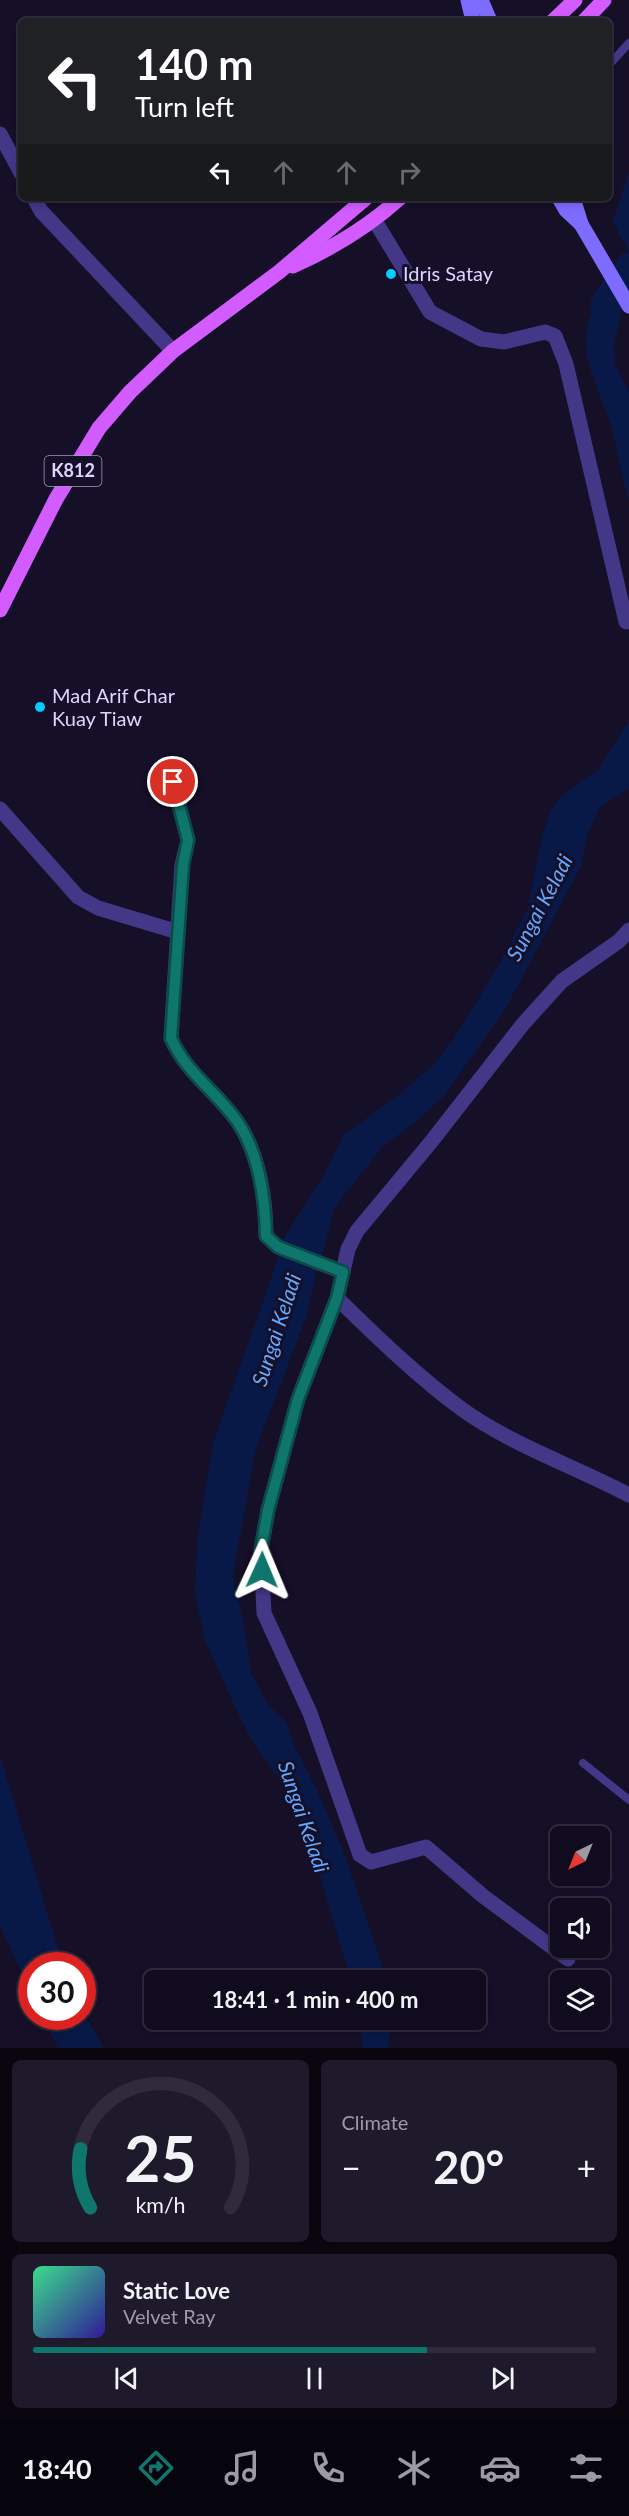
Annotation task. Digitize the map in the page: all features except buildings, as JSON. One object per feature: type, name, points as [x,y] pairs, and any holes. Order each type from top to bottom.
[{"type":"main road","points":[[468,0],[472,18]]},
{"type":"main road","points":[[481,0],[489,18]]},
{"type":"main road","points":[[557,18],[575,0]]},
{"type":"main road","points":[[587,18],[604,0]]},
{"type":"main road","name":"K812","points":[[0,610],[56,499],[99,428],[130,392],[173,351],[279,272],[362,201]]},
{"type":"main road","name":"K812","points":[[279,272],[331,248],[375,221],[397,201]]},
{"type":"main road","points":[[562,201],[566,210],[581,224]]},
{"type":"main road","points":[[574,201],[581,224],[629,306]]},
{"type":"street","points":[[0,134],[18,167]]},
{"type":"street","points":[[36,201],[41,211],[173,351]]},
{"type":"street","points":[[375,221],[430,312],[481,339],[504,342],[545,332],[555,336],[566,364],[626,622]]},
{"type":"street","points":[[173,782],[188,840],[183,865],[171,1038],[178,1055],[190,1071],[236,1120],[247,1138],[261,1183],[266,1236],[278,1247],[343,1272]]},
{"type":"street","points":[[0,809],[78,897],[98,908],[178,932]]},
{"type":"street","points":[[568,1959],[483,1896],[426,1847],[371,1862],[360,1855],[310,1713],[264,1613],[261,1549],[268,1510],[298,1399],[337,1298],[348,1249],[357,1231],[431,1142],[523,1024],[562,981],[619,941],[629,930]]},
{"type":"street","points":[[337,1298],[394,1353],[463,1410],[517,1442],[584,1471],[629,1496]]},
{"type":"lane","points":[[612,62],[629,43]]},
{"type":"lane","points":[[583,1763],[629,1800]]},
{"type":"water","points":[[629,170],[629,253],[613,222]]},
{"type":"water","points":[[606,284],[622,309],[614,344],[615,363],[629,392],[629,501],[611,425],[590,369],[586,346],[587,329],[591,316]]},
{"type":"water","points":[[629,721],[629,789],[599,808],[587,836],[581,866],[506,1008],[445,1095],[416,1122],[383,1146],[335,1207],[320,1263],[278,1247],[321,1180],[344,1134],[399,1095],[434,1064],[455,1037],[500,963],[528,908],[543,832],[551,810],[561,796],[598,770]]},
{"type":"water","points":[[280,1253],[317,1270],[306,1318],[255,1451],[233,1577],[244,1624],[251,1672],[266,1702],[287,1723],[295,1747],[317,1790],[343,1850],[384,1970],[348,1970],[309,1839],[288,1789],[258,1750],[243,1724],[205,1641],[195,1594],[197,1540],[213,1443]]},
{"type":"water","points":[[0,1756],[59,1952],[18,1952],[18,1964],[0,1926]]},
{"type":"water","points":[[50,2030],[93,2030],[104,2048],[58,2048]]},
{"type":"water","points":[[361,2030],[390,2030],[388,2048],[363,2048]]},
{"type":"waterway","name":"Sungai Keladi","points":[[603,305],[629,265]]},
{"type":"place","name":"Idris Satay","points":[[391,274]]},
{"type":"place","name":"Mad Arif Char Kuay Tiaw","points":[[40,707]]},
{"type":"route","points":[[173,782],[188,840],[183,865],[171,1038],[178,1055],[190,1071],[236,1120],[247,1138],[261,1183],[266,1236],[278,1247],[343,1272],[337,1298],[298,1399],[268,1510],[261,1549],[262,1570]]}]
